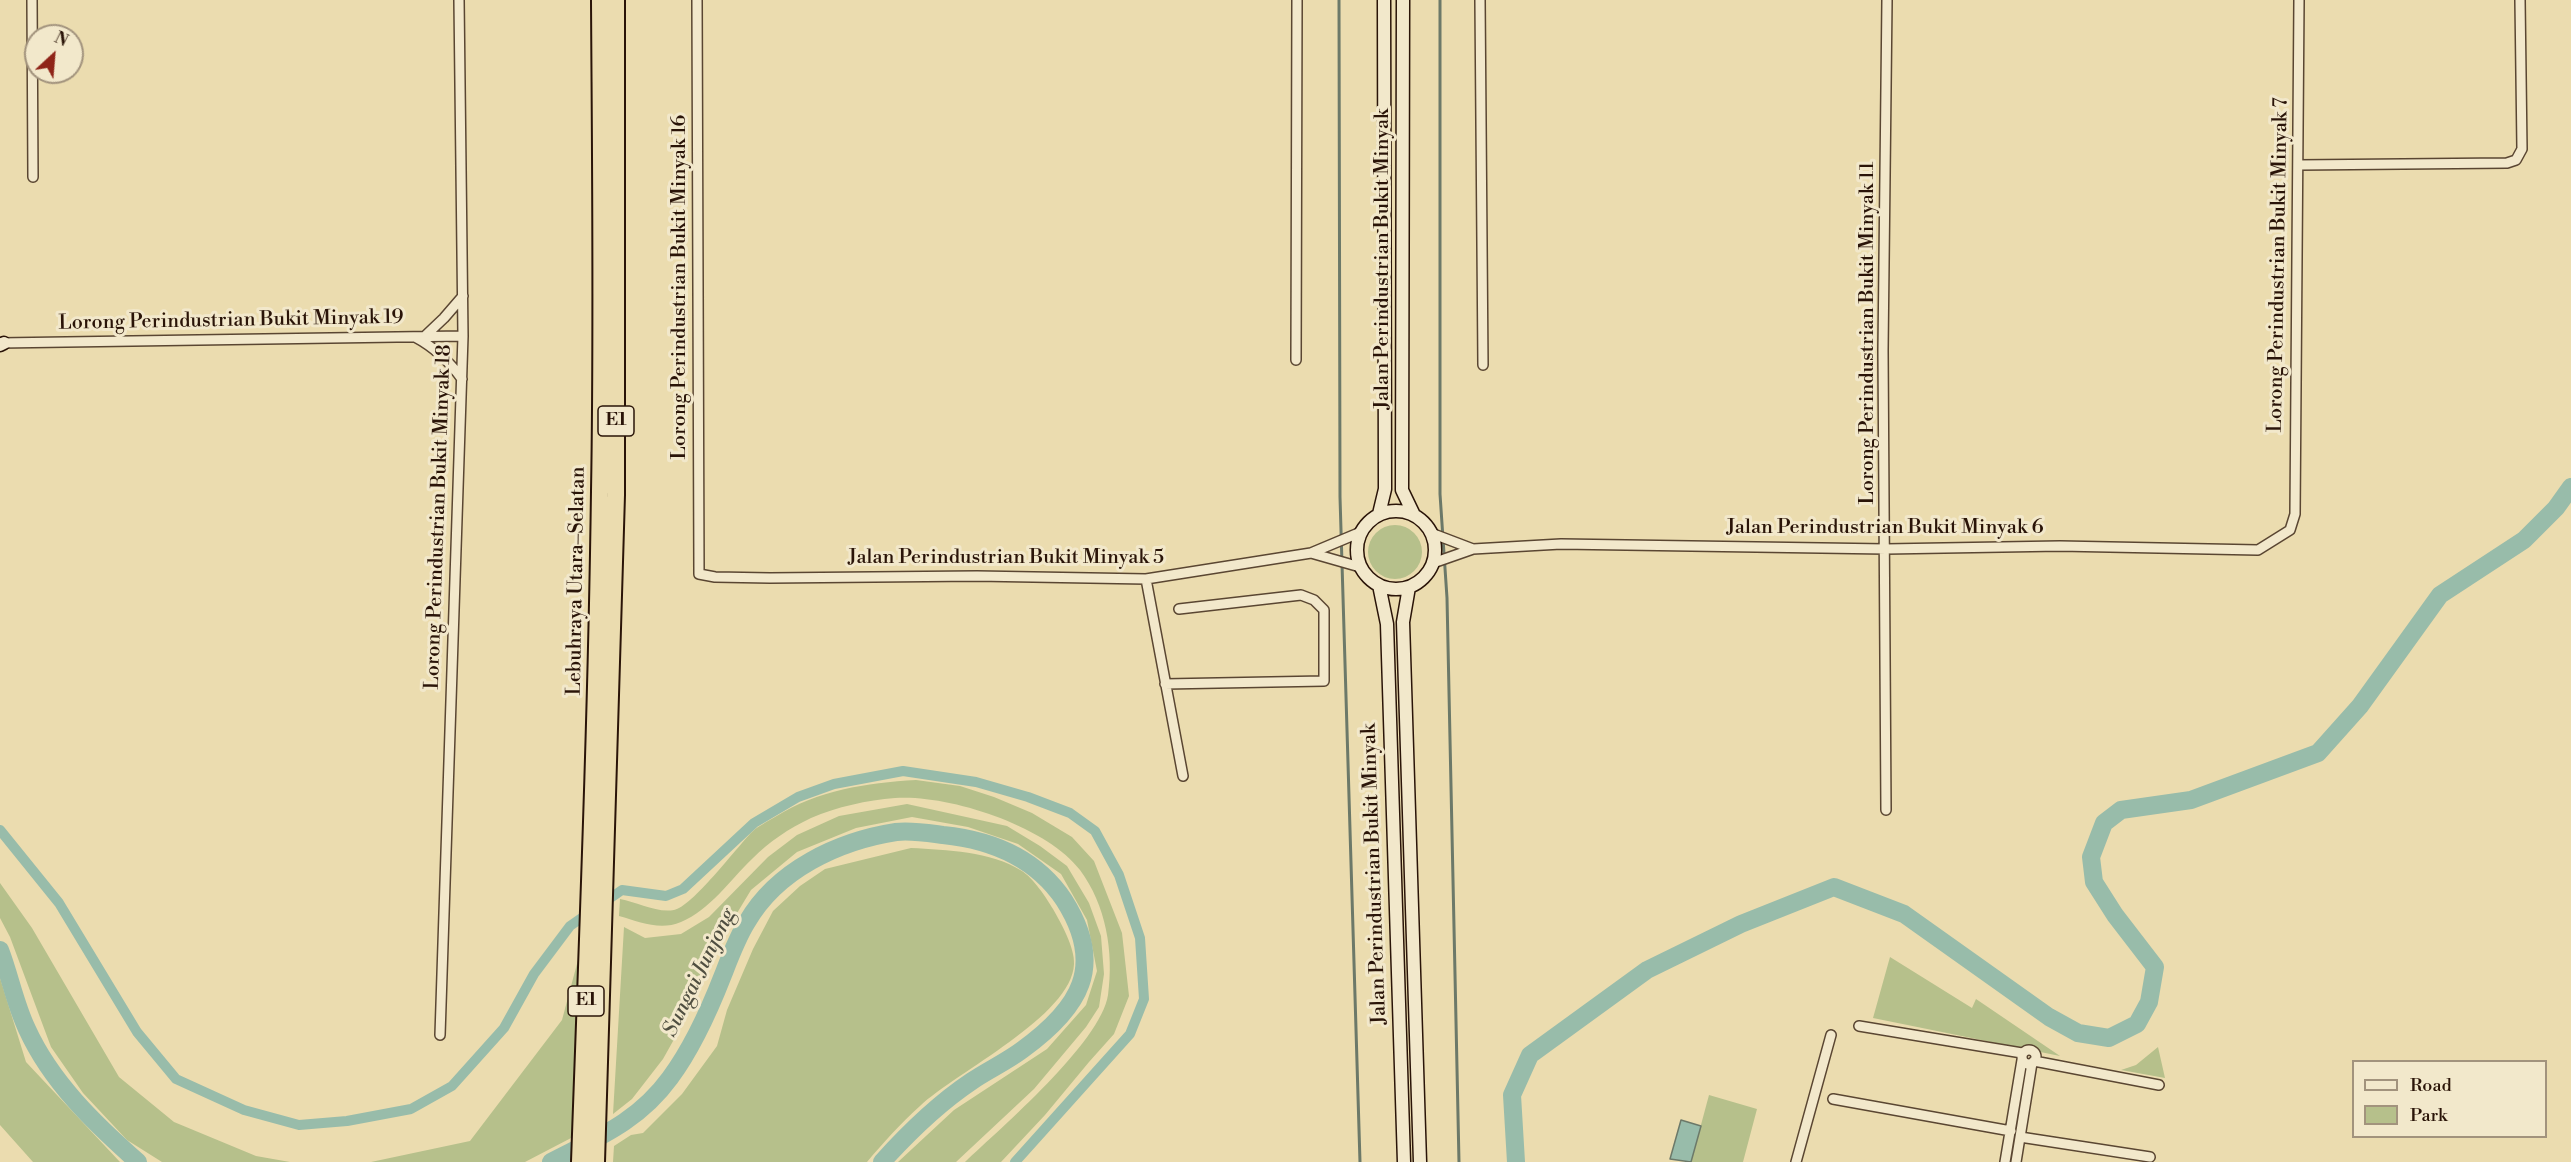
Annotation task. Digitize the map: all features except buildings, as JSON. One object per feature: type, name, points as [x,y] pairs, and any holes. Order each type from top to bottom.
[{"type":"highway","name":"Lebuhraya Utara–Selatan","points":[[596,1162],[602,234],[600,0]]},
{"type":"highway","name":"Lebuhraya Utara–Selatan","points":[[580,1162],[616,495],[618,146],[616,0]]},
{"type":"main road","name":"Jalan Perindustrian Bukit Minyak","points":[[1379,514],[1386,489],[1384,0]]},
{"type":"main road","name":"Jalan Perindustrian Bukit Minyak","points":[[1403,0],[1402,490],[1414,515]]},
{"type":"main road","points":[[1390,511],[1414,515],[1436,534],[1437,562],[1419,581],[1409,587],[1389,588],[1379,585],[1354,565],[1357,555],[1355,534],[1379,514],[1390,511]]},
{"type":"main road","name":"Jalan Perindustrian Bukit Minyak","points":[[1379,585],[1387,624],[1404,1162]]},
{"type":"main road","name":"Jalan Perindustrian Bukit Minyak","points":[[1409,587],[1403,622],[1420,1162]]},
{"type":"street","points":[[32,0],[33,177]]},
{"type":"street","name":"Lorong Perindustrian Bukit Minyak 18","points":[[440,1035],[463,336],[459,0]]},
{"type":"street","name":"Lorong Perindustrian Bukit Minyak 16","points":[[697,0],[699,574]]},
{"type":"street","points":[[1296,360],[1297,0]]},
{"type":"street","points":[[1480,0],[1484,365]]},
{"type":"street","name":"Lorong Perindustrian Bukit Minyak 11","points":[[1886,810],[1883,350],[1887,0]]},
{"type":"street","name":"Lorong Perindustrian Bukit Minyak 7","points":[[2290,530],[2295,514],[2299,0]]},
{"type":"street","points":[[2299,165],[2507,163],[2516,160],[2522,148],[2520,0]]},
{"type":"street","points":[[462,379],[451,365],[419,337],[444,318],[463,296]]},
{"type":"street","name":"Lorong Perindustrian Bukit Minyak 19","points":[[1,343],[463,336]]},
{"type":"street","name":"Jalan Perindustrian Bukit Minyak 6","points":[[1473,549],[1561,544],[1886,549],[2060,546],[2258,550],[2290,530]]},
{"type":"street","points":[[1311,553],[1355,534]]},
{"type":"street","points":[[1436,534],[1473,549]]},
{"type":"street","points":[[1437,562],[1473,549]]},
{"type":"street","points":[[1311,553],[1354,565]]},
{"type":"street","name":"Jalan Perindustrian Bukit Minyak 5","points":[[699,574],[715,577],[770,578],[977,576],[1146,579],[1311,553]]},
{"type":"street","points":[[1146,579],[1183,776]]},
{"type":"street","points":[[1166,684],[1324,681],[1324,610],[1314,600],[1301,595],[1283,595],[1179,609]]},
{"type":"street","points":[[1859,1026],[2022,1056],[2032,1050],[2035,1054],[2016,1162]]},
{"type":"street","points":[[1796,1162],[1831,1035]]},
{"type":"street","points":[[2005,1162],[2022,1056]]},
{"type":"street","points":[[2033,1062],[2160,1085]]},
{"type":"street","points":[[1833,1099],[2010,1131]]},
{"type":"street","points":[[2020,1137],[2150,1157]]},
{"type":"green space","points":[[1390,525],[1400,525],[1410,529],[1418,537],[1422,552],[1418,567],[1410,575],[1400,579],[1390,579],[1380,575],[1372,567],[1368,557],[1368,547],[1372,537],[1380,529]]},
{"type":"green space","points":[[916,780],[960,786],[994,797],[1032,813],[1072,837],[1094,861],[1122,933],[1129,996],[1114,1034],[1045,1115],[1001,1162],[965,1162],[1024,1107],[1069,1060],[1088,1036],[1101,1014],[1108,995],[1109,946],[1096,898],[1080,870],[1065,854],[1045,840],[995,816],[942,801],[895,798],[863,802],[811,818],[780,836],[752,859],[701,910],[681,922],[658,926],[619,916],[620,899],[667,911],[682,906],[692,899],[754,830],[808,800],[843,789]]},
{"type":"green space","points":[[907,804],[1007,826],[1067,866],[1089,903],[1101,936],[1104,974],[1099,1007],[1086,1027],[1034,1089],[956,1162],[898,1162],[954,1110],[1047,1049],[1086,1005],[1097,971],[1087,920],[1061,874],[1018,844],[968,827],[912,817],[856,828],[797,852],[751,890],[725,933],[691,1009],[663,1059],[632,1099],[613,1114],[624,927],[645,938],[681,934],[709,917],[768,857],[797,835],[839,816]]},
{"type":"green space","points":[[911,848],[982,855],[1010,864],[1030,878],[1047,899],[1060,921],[1074,958],[1068,984],[1054,1003],[1010,1042],[920,1106],[867,1162],[613,1162],[614,1146],[631,1135],[643,1133],[682,1094],[717,1046],[727,1010],[753,949],[773,911],[800,886],[825,869]]},
{"type":"green space","points":[[0,883],[32,928],[119,1077],[174,1122],[256,1156],[290,1162],[162,1162],[127,1140],[83,1093],[51,1047],[10,937],[0,918]]},
{"type":"green space","points":[[1890,957],[1972,1008],[1976,999],[2060,1056],[1873,1018]]},
{"type":"green space","points":[[578,960],[581,960],[573,1137],[525,1162],[371,1162],[470,1141],[562,1020]]},
{"type":"green space","points":[[0,978],[26,1062],[120,1162],[33,1162],[0,1125]]},
{"type":"green space","points":[[2158,1047],[2165,1078],[2121,1070],[2136,1065]]},
{"type":"green space","points":[[1709,1095],[1757,1109],[1743,1162],[1691,1162]]},
{"type":"shaded area","points":[[1681,1120],[1701,1126],[1691,1162],[1670,1159]]},
{"type":"waterway","points":[[1339,0],[1340,497],[1360,1162]]},
{"type":"waterway","points":[[1440,0],[1440,494],[1447,598],[1459,1162]]},
{"type":"waterway","points":[[1516,1162],[1512,1095],[1530,1055],[1647,970],[1741,924],[1834,887],[1904,914],[2049,1017],[2078,1033],[2109,1038],[2137,1024],[2149,1002],[2155,967],[2115,915],[2094,882],[2091,857],[2104,823],[2121,810],[2191,800],[2318,753],[2360,706],[2440,595],[2524,540],[2556,508],[2571,487]]},
{"type":"waterway","points":[[0,830],[59,903],[137,1032],[176,1079],[244,1110],[299,1125],[347,1121],[411,1109],[452,1086],[504,1028],[534,974],[570,926],[622,890],[666,896],[683,889],[754,823],[798,797],[834,784],[903,771],[976,782],[1028,797],[1070,813],[1095,831],[1119,875],[1140,938],[1144,999],[1130,1034],[1015,1162]]},
{"type":"waterway","name":"Sungai Junjong","points":[[551,1162],[616,1128],[658,1093],[678,1066],[700,1028],[747,922],[775,887],[792,873],[831,851],[874,836],[896,832],[919,832],[979,841],[1026,862],[1053,885],[1064,900],[1077,924],[1083,945],[1084,965],[1080,984],[1072,1001],[1059,1018],[1042,1034],[936,1108],[882,1162]]},
{"type":"waterway","name":"Sungai Junjong","points":[[0,950],[23,1019],[48,1067],[90,1117],[138,1162]]}]
